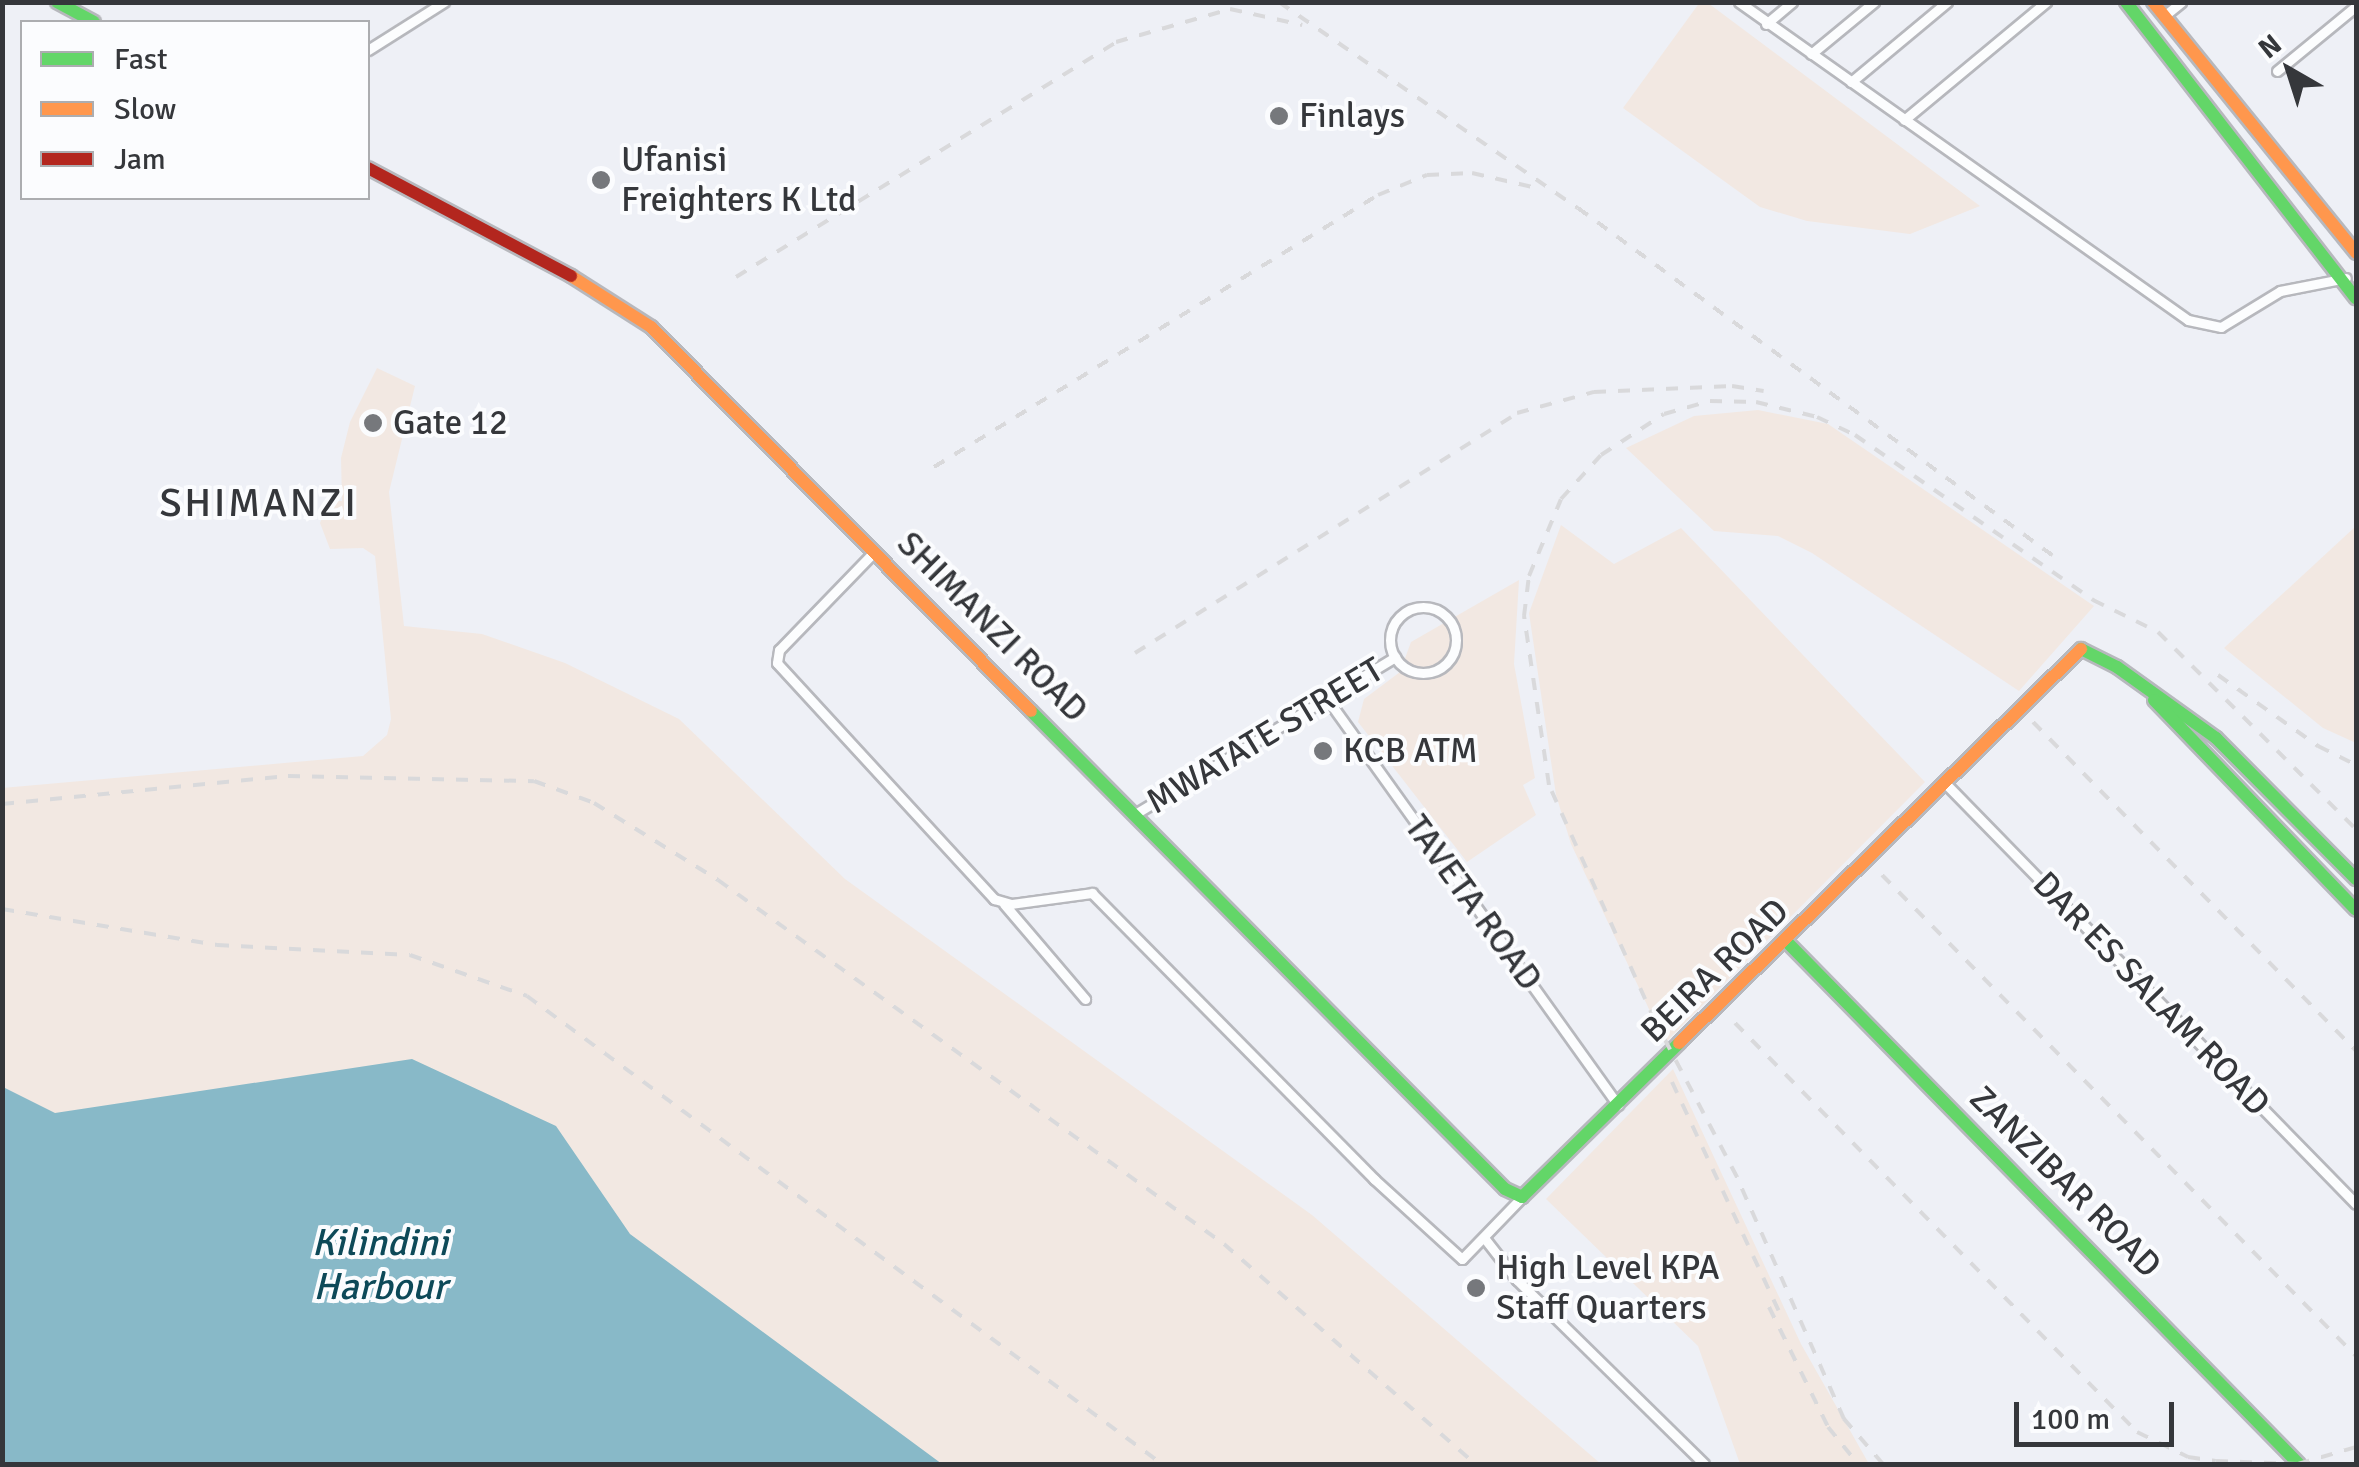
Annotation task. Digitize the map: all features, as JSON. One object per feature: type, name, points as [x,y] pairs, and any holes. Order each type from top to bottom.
[{"type":"main road","points":[[56,2],[90,20]]},
{"type":"main road","points":[[2152,2],[2356,253]]},
{"type":"main road","points":[[2130,4],[2347,278],[2356,298]]},
{"type":"main road","name":"SHIMANZI ROAD","points":[[370,169],[632,311],[1505,1188],[1522,1197]]},
{"type":"main road","name":"BEIRA ROAD","points":[[1522,1197],[1788,943],[2075,652],[2092,651],[2140,683]]},
{"type":"main road","points":[[2140,683],[2216,738],[2356,879]]},
{"type":"main road","points":[[2140,683],[2356,910]]},
{"type":"main road","name":"ZANZIBAR ROAD","points":[[1788,943],[2299,1464]]},
{"type":"street","points":[[370,49],[444,2]]},
{"type":"street","points":[[1739,2],[2188,320],[2221,326],[2280,291],[2347,278]]},
{"type":"street","points":[[1766,24],[1792,2]]},
{"type":"street","points":[[1811,54],[1874,2]]},
{"type":"street","points":[[1852,82],[1947,2]]},
{"type":"street","points":[[1904,120],[2046,2]]},
{"type":"street","points":[[2164,16],[2181,2]]},
{"type":"street","points":[[2277,71],[2355,4]]},
{"type":"street","points":[[875,551],[778,650],[777,663],[1004,904],[1085,1000]]},
{"type":"street","points":[[1430,607],[1448,618],[1455,648],[1443,666],[1412,670],[1395,657],[1394,626],[1408,610],[1430,607]]},
{"type":"street","name":"MWATATE STREET","points":[[1135,814],[1395,657]]},
{"type":"street","name":"TAVETA ROAD","points":[[1328,700],[1618,1106]]},
{"type":"street","name":"DAR ES SALAM ROAD","points":[[1944,784],[2356,1204]]},
{"type":"street","points":[[1004,904],[1092,893],[1443,1247],[1462,1259],[1522,1197]]},
{"type":"street","points":[[1485,1238],[1517,1280],[1704,1464]]},
{"type":"shaded area","points":[[1700,2],[1708,3],[1980,206],[1910,234],[1807,221],[1760,207],[1623,108]]},
{"type":"shaded area","points":[[377,368],[415,386],[389,492],[404,626],[482,634],[565,663],[679,719],[845,879],[1312,1215],[1601,1464],[930,1464],[54,1121],[3,1094],[2,788],[363,756],[387,735],[391,719],[375,556],[363,548],[330,549],[320,523],[329,501],[342,501],[341,458],[350,422]]},
{"type":"shaded area","points":[[1758,410],[1828,424],[2094,606],[2019,691],[1812,553],[1778,536],[1714,531],[1626,448],[1694,416]]},
{"type":"shaded area","points":[[1561,525],[1614,564],[1681,528],[1925,782],[1665,1043],[1571,844],[1556,795],[1529,613]]},
{"type":"shaded area","points":[[2356,526],[2356,743],[2323,728],[2224,648]]},
{"type":"shaded area","points":[[1519,580],[1514,664],[1535,778],[1523,785],[1536,815],[1467,862],[1358,722],[1364,699],[1400,672],[1411,642]]},
{"type":"shaded area","points":[[1673,1069],[1801,1344],[1869,1464],[1740,1464],[1698,1346],[1546,1199]]},
{"type":"water","name":"Kilindini Harbour","points":[[412,1059],[556,1126],[630,1234],[942,1464],[3,1464],[3,1087],[55,1113]]},
{"type":"railway","points":[[1279,2],[1578,208],[2056,558]]},
{"type":"railway","points":[[736,277],[1116,42],[1230,9],[1302,25]]},
{"type":"railway","points":[[934,467],[1378,195],[1427,175],[1472,173],[1532,187]]},
{"type":"railway","points":[[1135,653],[1517,413],[1594,392],[1732,386],[1764,391]]},
{"type":"railway","points":[[1883,1464],[1844,1419],[1737,1177],[1655,1021],[1549,785],[1524,616],[1529,576],[1561,499],[1601,455],[1664,414],[1710,401],[1756,402],[1817,417],[1855,435],[2093,600],[2158,632],[2356,829]]},
{"type":"railway","points":[[2218,675],[2318,746],[2356,765]]},
{"type":"railway","points":[[2033,722],[2356,1051]]},
{"type":"railway","points":[[2,804],[288,776],[534,781],[594,803],[718,880],[1224,1244],[1475,1464]]},
{"type":"railway","points":[[1882,875],[2356,1356]]},
{"type":"railway","points":[[2,909],[217,945],[410,955],[527,996],[1162,1464]]},
{"type":"railway","points":[[1735,1023],[2137,1432],[2188,1457],[2216,1461],[2298,1464],[2356,1447]]},
{"type":"railway","points":[[1672,1082],[1782,1318]]},
{"type":"railway","points":[[1769,1307],[1828,1427],[1858,1464]]},
{"type":"traffic: fast","points":[[57,2],[90,20]]},
{"type":"traffic: fast","points":[[2126,2],[2356,298]]},
{"type":"traffic: fast","points":[[2081,649],[2117,667],[2216,738],[2356,879]]},
{"type":"traffic: fast","points":[[2154,700],[2356,910]]},
{"type":"traffic: fast","points":[[1031,711],[1505,1189],[1522,1197],[1679,1043]]},
{"type":"traffic: fast","points":[[1788,943],[2299,1464]]},
{"type":"traffic: slow","points":[[2153,2],[2356,253]]},
{"type":"traffic: slow","points":[[571,276],[651,327],[1031,711]]},
{"type":"traffic: slow","points":[[1679,1043],[2081,649]]},
{"type":"traffic: jam","points":[[370,169],[571,276]]},
{"type":"place","name":"Finlays","points":[[1279,116]]},
{"type":"place","name":"Ufanisi Freighters K Ltd","points":[[601,180]]},
{"type":"place","name":"Gate 12","points":[[373,423]]},
{"type":"place","name":"KCB ATM","points":[[1323,751]]},
{"type":"place","name":"High Level KPA Staff Quarters","points":[[1476,1288]]},
{"type":"district","name":"SHIMANZI","points":[[259,503]]}]
